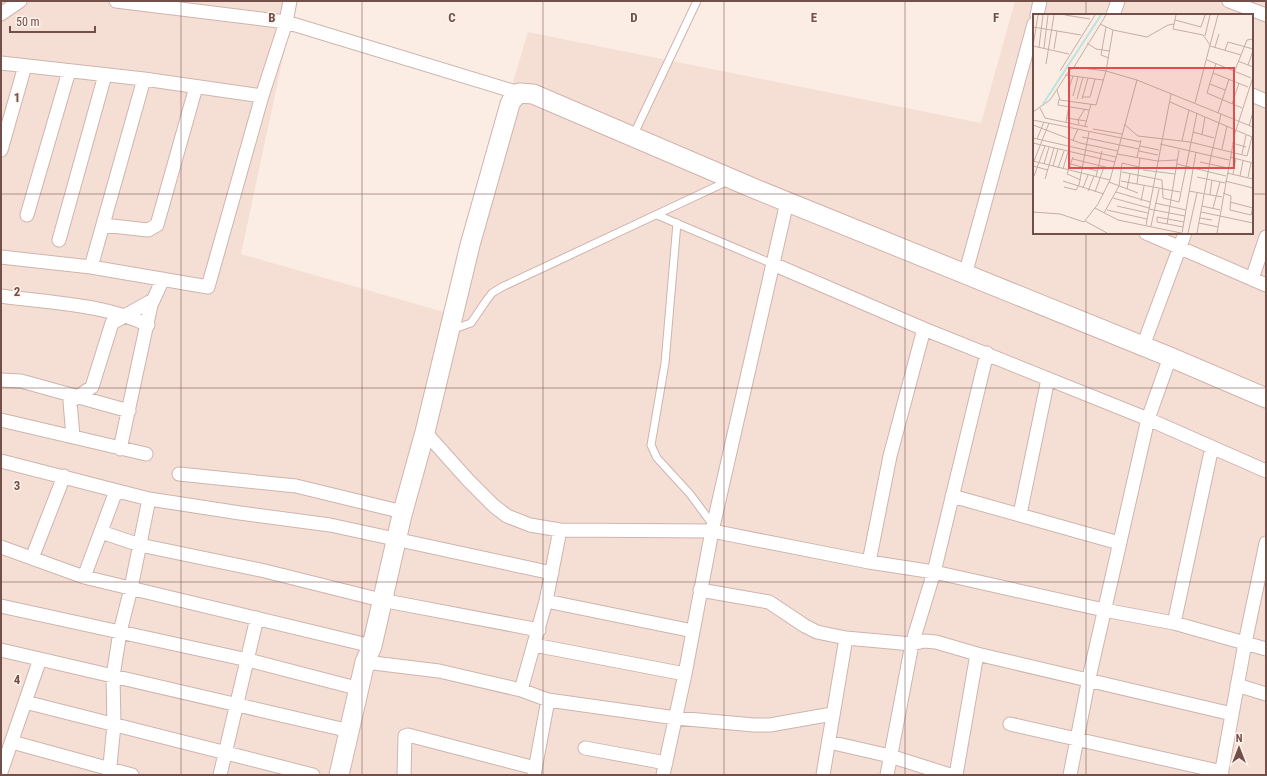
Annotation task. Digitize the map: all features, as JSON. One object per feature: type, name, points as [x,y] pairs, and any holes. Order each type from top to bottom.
[{"type":"street","points":[[1,14],[20,1]]},
{"type":"street","points":[[116,1],[286,22],[519,93],[533,94],[787,202],[1170,357],[1266,398]]},
{"type":"street","points":[[1,257],[91,267],[208,287],[262,96],[286,22],[290,1]]},
{"type":"street","points":[[1036,14],[1040,1]]},
{"type":"street","points":[[1113,14],[1118,1]]},
{"type":"street","points":[[1229,1],[1266,15]]},
{"type":"street","points":[[965,275],[1033,28]]},
{"type":"street","points":[[1,63],[144,79],[262,96]]},
{"type":"street","points":[[1,150],[25,66]]},
{"type":"street","points":[[27,216],[69,71]]},
{"type":"street","points":[[59,240],[105,75]]},
{"type":"street","points":[[91,267],[144,79]]},
{"type":"street","points":[[103,225],[148,230],[157,225],[196,87]]},
{"type":"street","points":[[339,775],[396,538],[425,432],[470,245],[510,104],[519,93]]},
{"type":"street","points":[[1253,95],[1266,101]]},
{"type":"street","points":[[585,748],[665,769],[685,674],[712,528],[787,202]]},
{"type":"street","points":[[1148,234],[1266,285]]},
{"type":"street","points":[[1143,346],[1185,234]]},
{"type":"street","points":[[1252,279],[1266,237]]},
{"type":"street","points":[[773,264],[924,329],[987,353],[1148,419],[1266,471]]},
{"type":"street","points":[[120,449],[153,300],[163,279]]},
{"type":"street","points":[[1,296],[96,309],[125,316],[148,326]]},
{"type":"street","points":[[73,436],[70,402],[92,387],[110,325],[153,300]]},
{"type":"street","points":[[868,562],[890,456],[924,329]]},
{"type":"street","points":[[887,775],[912,644],[934,572],[987,353]]},
{"type":"street","points":[[1070,775],[1089,678],[1148,419],[1170,357]]},
{"type":"street","points":[[1020,514],[1048,379]]},
{"type":"street","points":[[1,380],[21,380],[129,411]]},
{"type":"street","points":[[1,420],[146,454]]},
{"type":"street","points":[[425,432],[481,494],[507,516],[530,525],[560,530],[712,528],[868,562],[934,572],[1174,624],[1266,649]]},
{"type":"street","points":[[1174,624],[1212,447]]},
{"type":"street","points":[[1,461],[149,499],[240,513],[330,524],[552,573]]},
{"type":"street","points":[[179,474],[296,486],[403,512]]},
{"type":"street","points":[[32,558],[64,476]]},
{"type":"street","points":[[84,577],[116,490]]},
{"type":"street","points":[[952,496],[1119,543]]},
{"type":"street","points":[[110,772],[114,724],[113,676],[120,632],[131,588],[149,499]]},
{"type":"street","points":[[521,690],[539,630],[560,530]]},
{"type":"street","points":[[101,532],[140,545],[265,571],[381,600],[539,630]]},
{"type":"street","points":[[1010,724],[1078,738],[1221,774],[1245,643],[1262,581],[1266,543]]},
{"type":"street","points":[[1,547],[84,577],[257,618],[369,654],[521,690],[548,700],[676,718],[754,725],[770,725],[832,714]]},
{"type":"street","points":[[700,590],[769,602],[811,630],[846,638],[912,644],[924,641],[936,642],[977,654],[1089,678],[1232,714]]},
{"type":"street","points":[[546,601],[693,631]]},
{"type":"street","points":[[1,606],[248,660],[360,689]]},
{"type":"street","points":[[220,775],[257,618]]},
{"type":"street","points":[[823,775],[832,714],[846,638]]},
{"type":"street","points":[[534,645],[685,674]]},
{"type":"street","points":[[1,650],[350,731]]},
{"type":"street","points":[[956,775],[977,654]]},
{"type":"street","points":[[1,772],[40,659]]},
{"type":"street","points":[[1237,685],[1266,694]]},
{"type":"street","points":[[404,775],[404,742],[405,736],[408,735],[535,772],[548,700]]},
{"type":"street","points":[[25,702],[226,752],[265,769],[313,775]]},
{"type":"street","points":[[12,742],[110,772],[132,775]]},
{"type":"street","points":[[829,742],[890,756],[950,775]]},
{"type":"lane","points":[[633,136],[697,1]]},
{"type":"lane","points":[[450,331],[471,323],[492,293],[502,287],[732,179]]},
{"type":"lane","points":[[657,214],[773,264]]},
{"type":"lane","points":[[677,223],[665,363],[651,446],[656,458],[690,494],[712,528]]},
{"type":"shaded area","points":[[1,1],[295,1],[241,254],[444,312],[528,32],[981,123],[1015,1],[1266,1],[1266,775],[1,775]]}]
